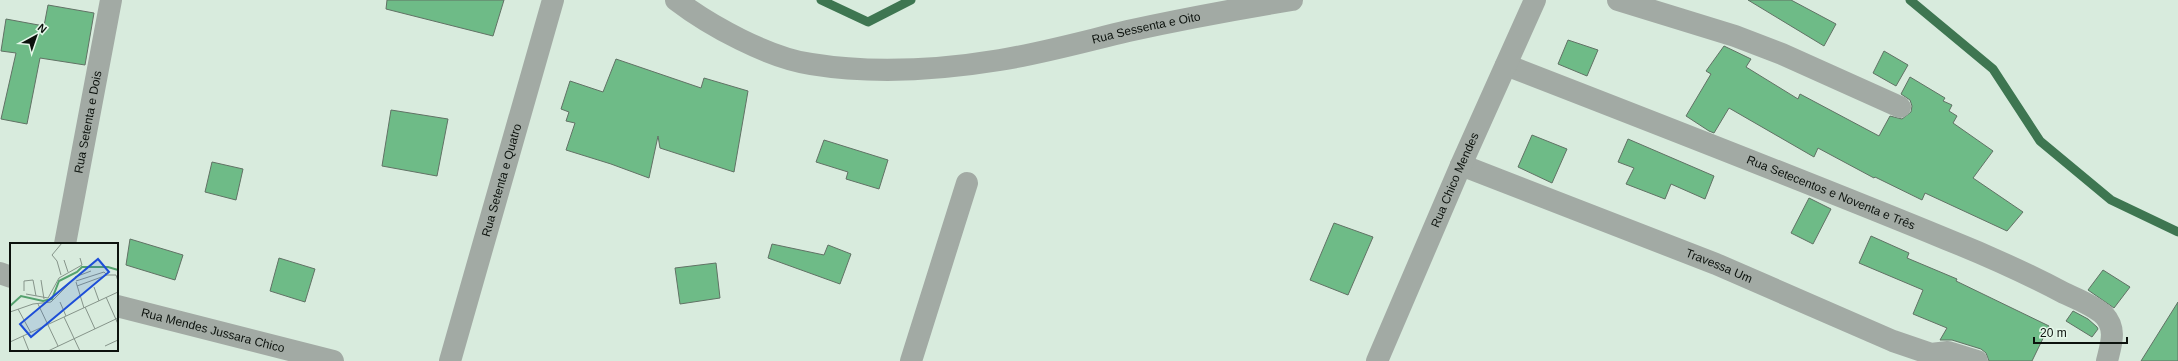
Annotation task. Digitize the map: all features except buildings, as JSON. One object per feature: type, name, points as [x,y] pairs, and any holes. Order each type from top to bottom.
[{"type":"street","name":"Rua Setenta e Dois","points":[[65,243],[111,0]]},
{"type":"street","name":"Rua Setenta e Quatro","points":[[450,361],[553,0]]},
{"type":"street","name":"Rua Sessenta e Oito","points":[[689,4],[755,47],[810,64],[873,69],[930,68],[1000,60],[1205,14],[1292,0]]},
{"type":"street","name":"Rua Chico Mendes","points":[[1377,361],[1461,165],[1535,0]]},
{"type":"street","points":[[1618,0],[1735,36],[1782,54],[1900,107]]},
{"type":"street","name":"Rua Setecentos e Noventa e Três","points":[[1506,65],[1837,194],[1991,258],[2095,308],[2104,316],[2110,325],[2113,334],[2107,361]]},
{"type":"street","name":"Travessa Um","points":[[1461,165],[1716,264],[1893,341],[1931,354],[1948,352],[1977,361]]},
{"type":"street","points":[[911,361],[967,183]]},
{"type":"street","points":[[0,273],[10,276]]},
{"type":"street","name":"Rua Mendes Jussara Chico","points":[[118,306],[333,361]]},
{"type":"waterway","points":[[821,0],[868,22],[911,0]]},
{"type":"waterway","points":[[1910,0],[1993,69],[2040,141],[2111,200],[2178,232]]}]
